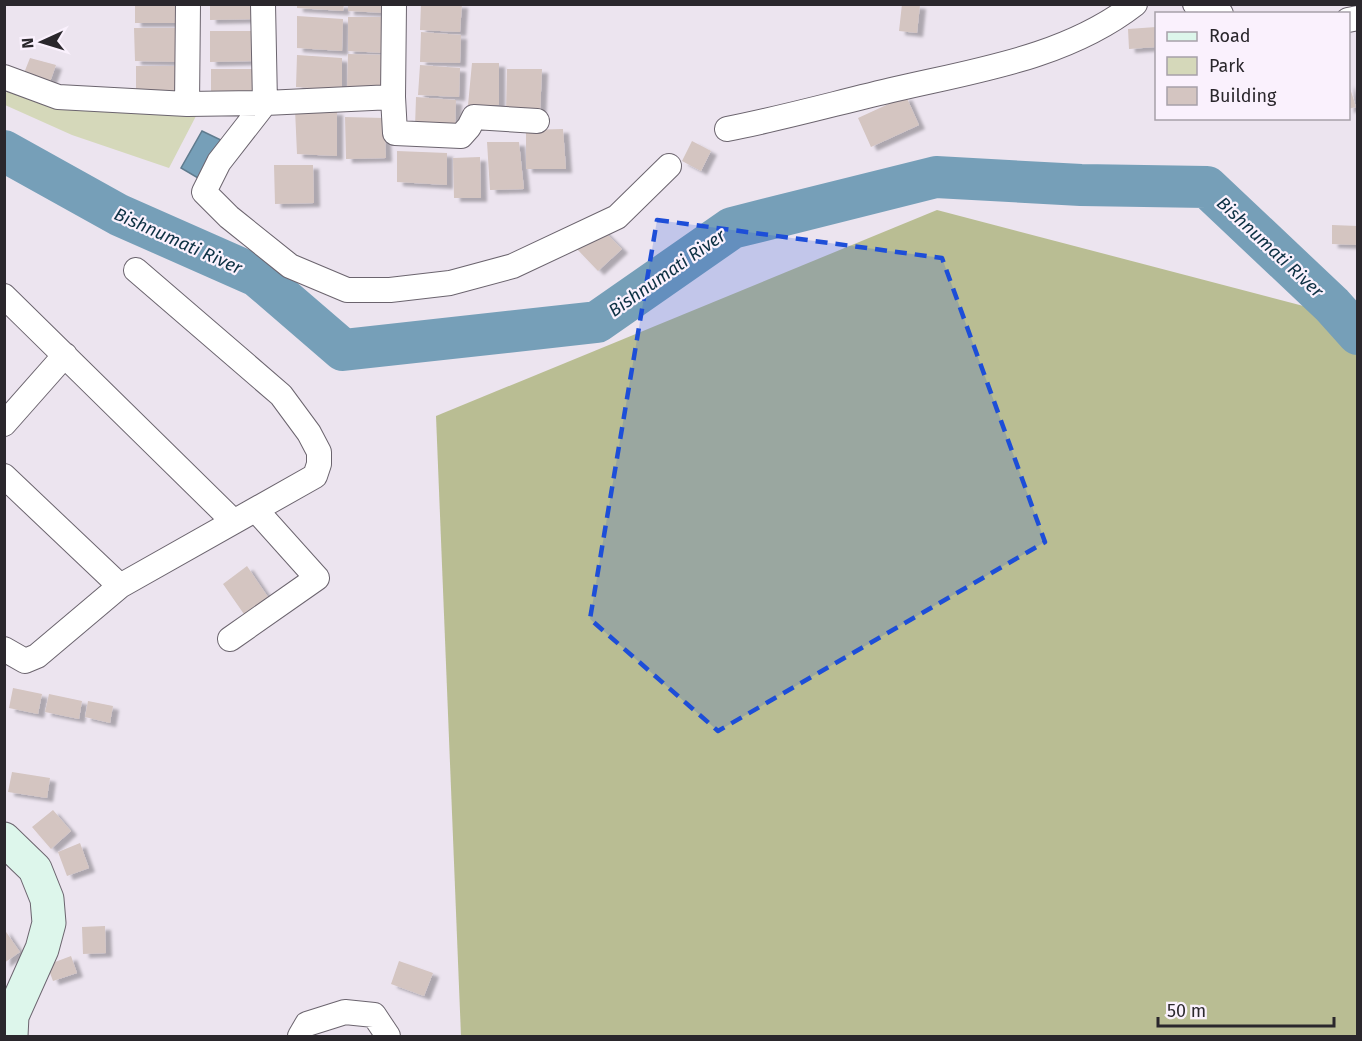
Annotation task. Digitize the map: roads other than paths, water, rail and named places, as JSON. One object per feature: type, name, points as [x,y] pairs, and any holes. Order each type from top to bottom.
[{"type":"street","points":[[188,4],[188,104]]},
{"type":"street","points":[[263,4],[265,103],[219,162],[204,192],[228,217],[290,266],[347,290],[390,290],[450,283],[513,266],[617,217],[669,166]]},
{"type":"street","points":[[394,4],[395,133],[461,136],[474,117],[537,121]]},
{"type":"street","points":[[727,129],[1012,63],[1113,21],[1135,4]]},
{"type":"street","points":[[1194,4],[1216,12]]},
{"type":"street","points":[[4,77],[58,97],[188,104],[393,97]]},
{"type":"street","points":[[4,649],[25,661],[37,656],[120,586],[315,476],[319,464],[319,452],[309,433],[281,395],[135,270]]},
{"type":"street","points":[[4,296],[233,521]]},
{"type":"street","points":[[4,424],[65,355]]},
{"type":"street","points":[[4,476],[120,586]]},
{"type":"street","points":[[230,639],[317,578],[256,510]]},
{"type":"street","points":[[4,839],[35,869],[47,899],[49,923],[42,949],[12,1016],[11,1036]]},
{"type":"street","points":[[300,1036],[308,1024],[345,1012],[374,1016],[388,1036]]},
{"type":"water","points":[[202,131],[223,141],[198,178],[181,168]]},
{"type":"waterway","name":"Bishnumati River","points":[[4,151],[119,215],[257,276],[343,350],[597,322],[732,228],[936,177],[1081,185],[1207,187],[1332,305],[1358,334]]}]
